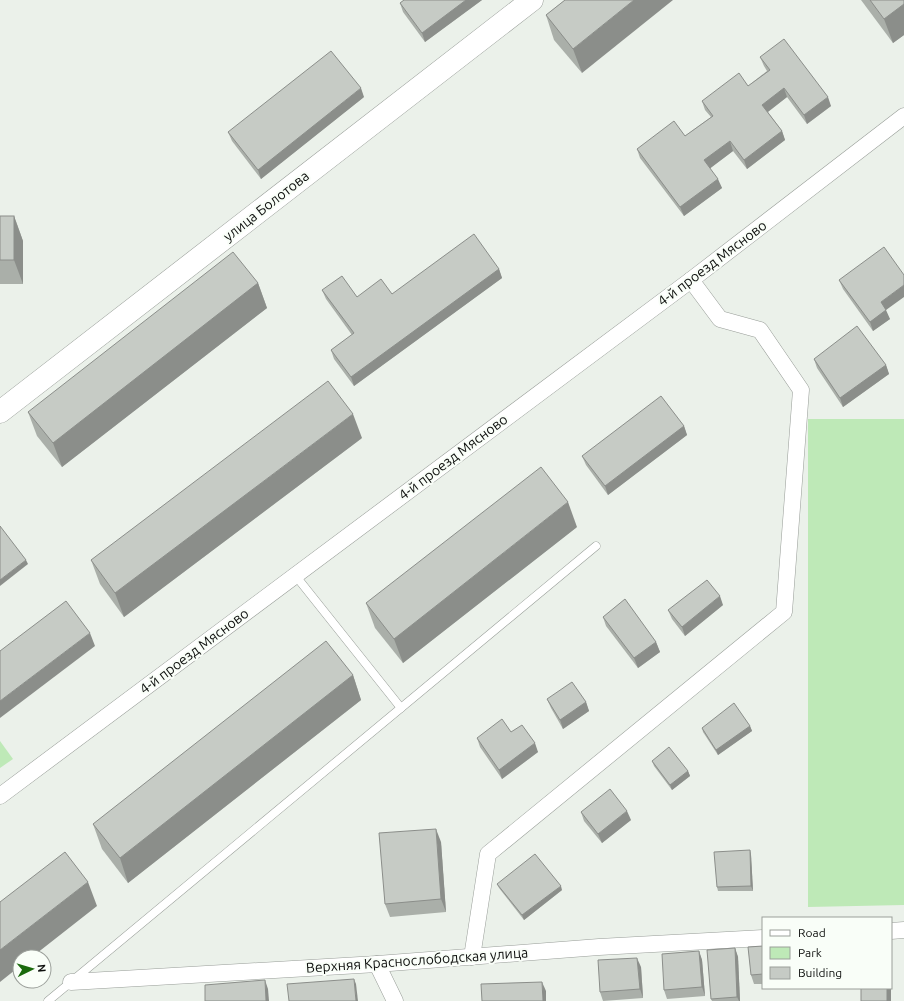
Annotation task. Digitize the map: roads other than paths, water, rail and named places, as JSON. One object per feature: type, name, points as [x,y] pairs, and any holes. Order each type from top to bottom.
[{"type":"street","name":"улица Болотова","points":[[0,412],[532,0]]},
{"type":"street","name":"4-й проезд Мясново","points":[[0,796],[692,280],[904,116]]},
{"type":"street","points":[[472,957],[488,854],[784,612],[802,390],[760,330],[720,320],[692,280]]},
{"type":"street","points":[[892,931],[904,930]]},
{"type":"street","name":"Верхняя Краснослободская улица","points":[[71,982],[377,964],[599,947],[762,938]]},
{"type":"street","points":[[377,964],[395,1001]]},
{"type":"lane","points":[[48,1001],[596,546]]},
{"type":"lane","points":[[295,575],[401,708]]}]
